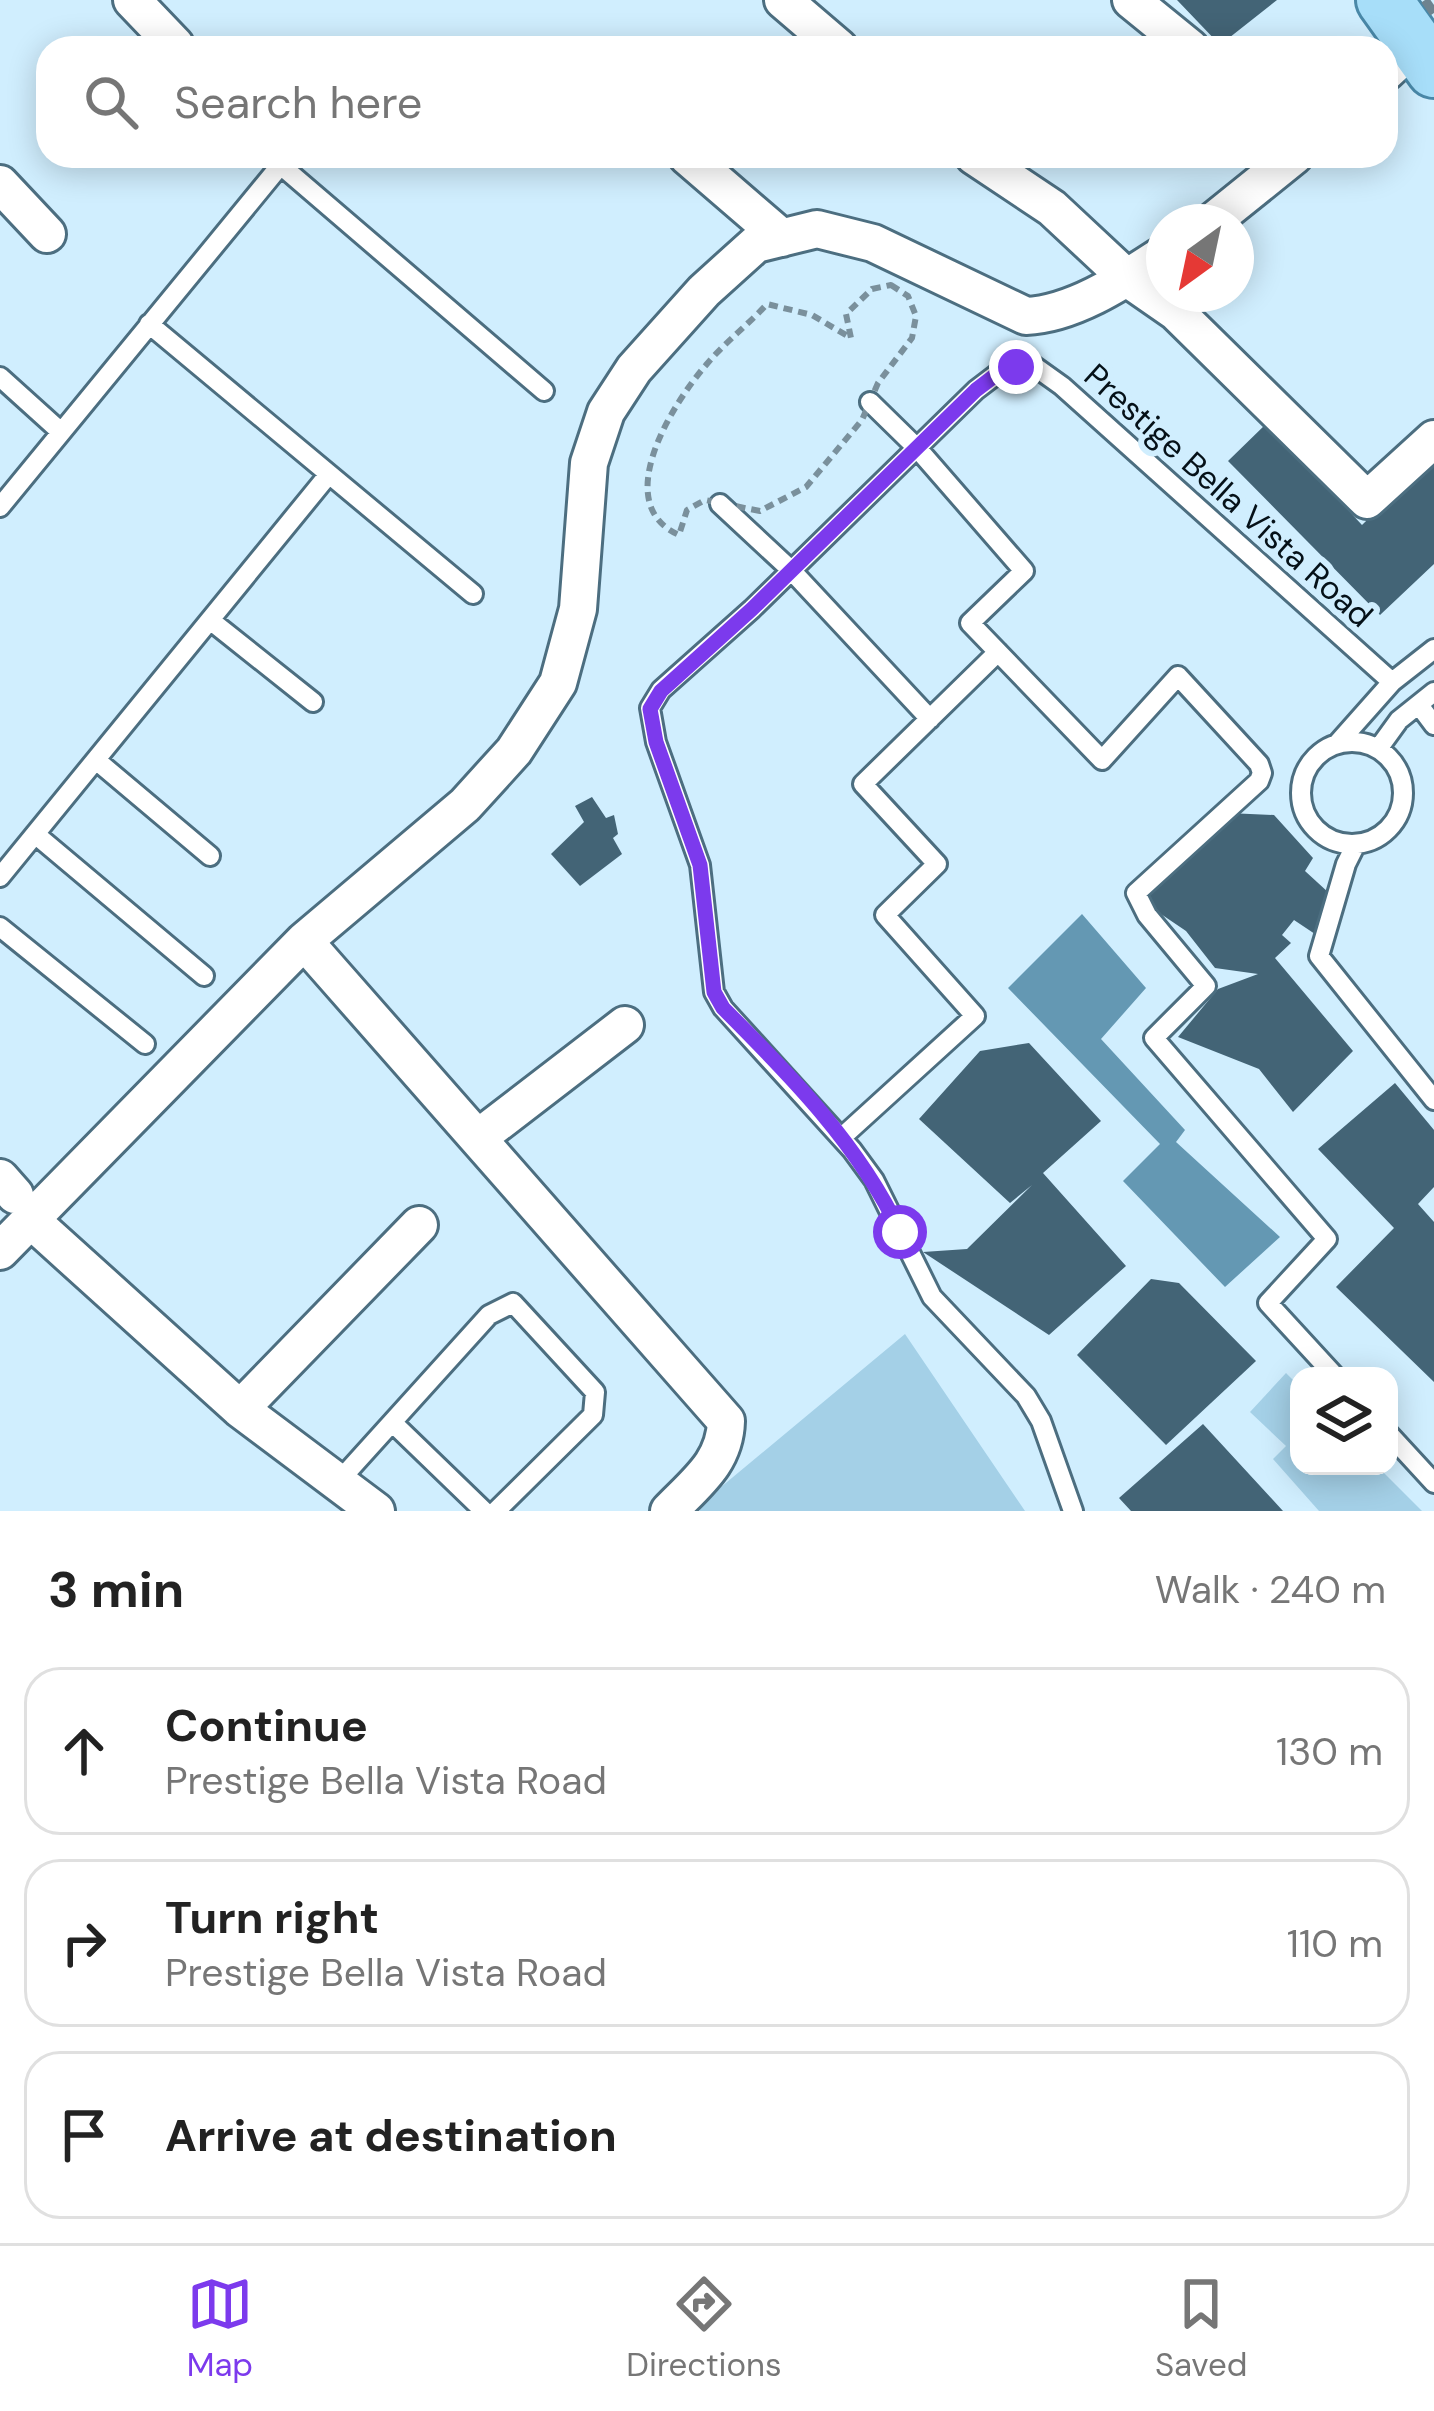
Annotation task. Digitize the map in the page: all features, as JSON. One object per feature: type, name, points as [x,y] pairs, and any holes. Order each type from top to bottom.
[{"type":"main road","points":[[1384,0],[1412,63]]},
{"type":"street","points":[[132,0],[166,36]]},
{"type":"street","points":[[783,0],[825,36]]},
{"type":"street","points":[[1131,0],[1175,36]]},
{"type":"street","points":[[701,168],[782,238]]},
{"type":"street","points":[[992,168],[1052,208],[1127,278],[1176,312],[1367,500],[1434,439]]},
{"type":"street","points":[[1234,204],[1279,168]]},
{"type":"street","points":[[0,184],[47,234]]},
{"type":"street","points":[[0,1251],[16,1198],[464,805],[514,751],[558,683],[578,609],[589,463],[606,412],[634,369],[704,291],[756,244],[817,229],[873,243],[1026,316],[1052,315],[1146,266]]},
{"type":"street","points":[[304,941],[726,1421],[725,1445],[717,1461],[669,1511]]},
{"type":"street","points":[[478,1138],[625,1024]]},
{"type":"street","points":[[16,1198],[240,1408],[376,1511]]},
{"type":"street","points":[[240,1408],[419,1225]]},
{"type":"lane","points":[[0,507],[273,168]]},
{"type":"lane","points":[[290,168],[544,391]]},
{"type":"lane","points":[[149,324],[473,594]]},
{"type":"lane","name":"Prestige Bella Vista Road","points":[[1072,1511],[1041,1421],[1026,1396],[932,1297],[874,1180],[714,992],[700,865],[650,716],[654,698],[997,374],[1034,366],[1392,682]]},
{"type":"lane","points":[[0,377],[61,432]]},
{"type":"lane","points":[[869,402],[917,448],[1024,571],[970,623],[1102,760],[1178,676],[1259,764],[1262,773]]},
{"type":"lane","points":[[0,877],[329,473]]},
{"type":"lane","points":[[720,504],[791,570],[930,718]]},
{"type":"lane","points":[[210,620],[313,702]]},
{"type":"lane","points":[[842,1138],[975,1016],[885,915],[937,864],[863,784],[998,652]]},
{"type":"lane","points":[[1337,744],[1364,743],[1378,749],[1400,773],[1402,805],[1386,832],[1356,844],[1325,837],[1313,826],[1304,812],[1303,779],[1321,752],[1337,744],[1392,682],[1430,659]]},
{"type":"lane","points":[[1378,749],[1399,720],[1427,699],[1434,725]]},
{"type":"lane","points":[[96,760],[210,856]]},
{"type":"lane","points":[[1262,773],[1303,779]]},
{"type":"lane","points":[[1262,773],[1244,796],[1136,893],[1147,915],[1206,986],[1154,1039],[1327,1239],[1268,1303],[1328,1367]]},
{"type":"lane","points":[[35,834],[204,976]]},
{"type":"lane","points":[[1356,844],[1319,956],[1434,1100]]},
{"type":"lane","points":[[0,928],[146,1044]]},
{"type":"lane","points":[[339,1481],[489,1315],[513,1303],[595,1392],[593,1415],[496,1511]]},
{"type":"lane","points":[[394,1424],[484,1511]]},
{"type":"lane","points":[[1398,1444],[1434,1483]]},
{"type":"path","points":[[891,285],[908,296],[916,316],[912,338],[878,383],[862,420],[806,488],[760,511],[720,504],[705,500],[687,510],[679,535],[662,527],[645,486],[656,442],[706,365],[767,304],[812,315],[851,338],[846,314],[872,289],[891,285]]},
{"type":"shaded area","points":[[1082,914],[1146,988],[1101,1039],[1185,1130],[1176,1142],[1280,1237],[1225,1287],[1123,1181],[1160,1144],[1008,988]]},
{"type":"shaded area","points":[[905,1334],[1025,1511],[700,1511],[697,1507]]},
{"type":"shaded area","points":[[1286,1373],[1290,1377],[1290,1475],[1386,1475],[1422,1511],[1319,1511],[1273,1459],[1286,1446],[1250,1412]]},
{"type":"building","points":[[1177,0],[1277,0],[1231,36],[1211,36]]},
{"type":"building","points":[[1267,423],[1362,525],[1434,454],[1434,564],[1380,615],[1228,461]]},
{"type":"building","points":[[592,797],[606,818],[614,815],[618,834],[613,838],[622,854],[580,886],[551,854],[584,822],[575,806]]},
{"type":"building","points":[[1228,813],[1274,815],[1313,858],[1305,871],[1341,904],[1315,934],[1294,920],[1282,935],[1291,943],[1275,958],[1353,1051],[1293,1112],[1259,1069],[1178,1037],[1218,989],[1258,974],[1215,968],[1186,931],[1152,908],[1140,893]]},
{"type":"building","points":[[1029,1043],[1101,1121],[1043,1173],[1126,1266],[1049,1335],[923,1252],[967,1249],[1032,1185],[1010,1203],[919,1119],[980,1051]]},
{"type":"building","points":[[1395,1083],[1434,1130],[1434,1187],[1418,1204],[1434,1222],[1434,1382],[1336,1287],[1394,1228],[1318,1149]]},
{"type":"building","points":[[1151,1279],[1179,1283],[1256,1361],[1166,1445],[1077,1355]]},
{"type":"building","points":[[1203,1424],[1283,1511],[1131,1511],[1119,1498]]},
{"type":"railway","points":[[1425,0],[1434,13]]},
{"type":"route","points":[[900,1232],[874,1180],[852,1150],[723,1008],[714,992],[700,865],[656,742],[650,709],[661,691],[976,390],[1016,367]]}]
